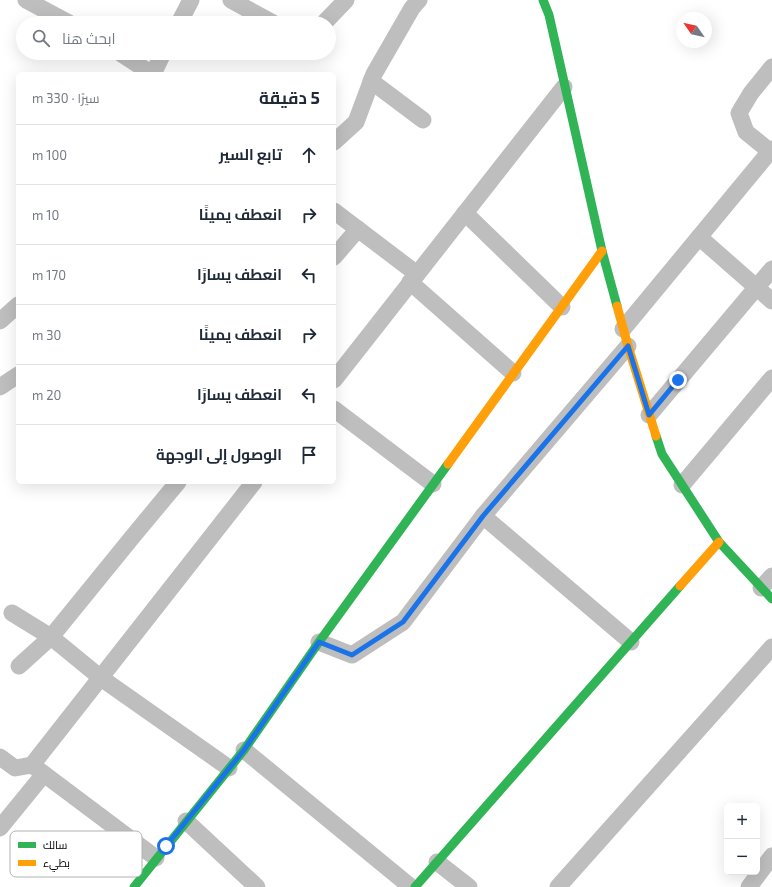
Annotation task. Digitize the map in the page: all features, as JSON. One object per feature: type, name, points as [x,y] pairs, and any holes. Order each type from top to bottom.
[{"type":"street","points":[[26,0],[56,16]]},
{"type":"street","points":[[183,16],[191,0]]},
{"type":"street","points":[[231,0],[260,16]]},
{"type":"street","points":[[331,16],[346,0]]},
{"type":"street","points":[[336,140],[356,122],[371,81],[409,14],[419,0]]},
{"type":"street","points":[[543,0],[549,15],[602,251],[628,346],[662,454],[719,542],[768,588]]},
{"type":"street","points":[[131,60],[149,72]]},
{"type":"street","points":[[153,72],[159,60]]},
{"type":"street","points":[[623,329],[771,151],[746,132],[739,113],[751,93],[772,67]]},
{"type":"street","points":[[371,81],[423,120]]},
{"type":"street","points":[[336,377],[564,87]]},
{"type":"street","points":[[336,212],[358,229],[414,278],[514,374]]},
{"type":"street","points":[[465,213],[562,307]]},
{"type":"street","points":[[336,255],[358,229]]},
{"type":"street","points":[[699,237],[772,301]]},
{"type":"street","points":[[142,876],[244,750],[319,642],[602,251]]},
{"type":"street","points":[[649,415],[772,269]]},
{"type":"street","points":[[0,321],[16,307]]},
{"type":"street","points":[[319,642],[352,655],[403,622],[483,516],[628,346]]},
{"type":"street","points":[[0,387],[16,376]]},
{"type":"street","points":[[682,485],[772,378]]},
{"type":"street","points":[[336,411],[433,484]]},
{"type":"street","points":[[19,666],[51,637],[176,484]]},
{"type":"street","points":[[0,828],[101,678],[252,484]]},
{"type":"street","points":[[483,516],[631,642]]},
{"type":"street","points":[[415,887],[719,542]]},
{"type":"street","points":[[12,613],[51,637],[101,678],[229,768]]},
{"type":"street","points":[[558,887],[772,648]]},
{"type":"street","points":[[244,750],[411,887]]},
{"type":"street","points":[[0,757],[15,768],[38,770],[120,831]]},
{"type":"street","points":[[186,821],[256,887]]},
{"type":"street","points":[[142,848],[156,858]]},
{"type":"street","points":[[749,887],[772,856]]},
{"type":"street","points":[[437,862],[469,887]]},
{"type":"street","points":[[134,887],[142,877]]},
{"type":"traffic: fast","points":[[543,0],[549,15],[602,251],[617,306]]},
{"type":"traffic: fast","points":[[656,436],[662,454],[719,542],[772,599]]},
{"type":"traffic: fast","points":[[134,887],[244,750],[319,642],[448,464]]},
{"type":"traffic: fast","points":[[415,887],[680,586]]},
{"type":"traffic: slow","points":[[448,464],[602,251]]},
{"type":"traffic: slow","points":[[617,306],[656,436]]},
{"type":"traffic: slow","points":[[680,586],[719,542]]},
{"type":"route","points":[[166,846],[244,750],[319,642],[352,655],[403,622],[483,516],[628,346],[649,415],[678,380]]}]
